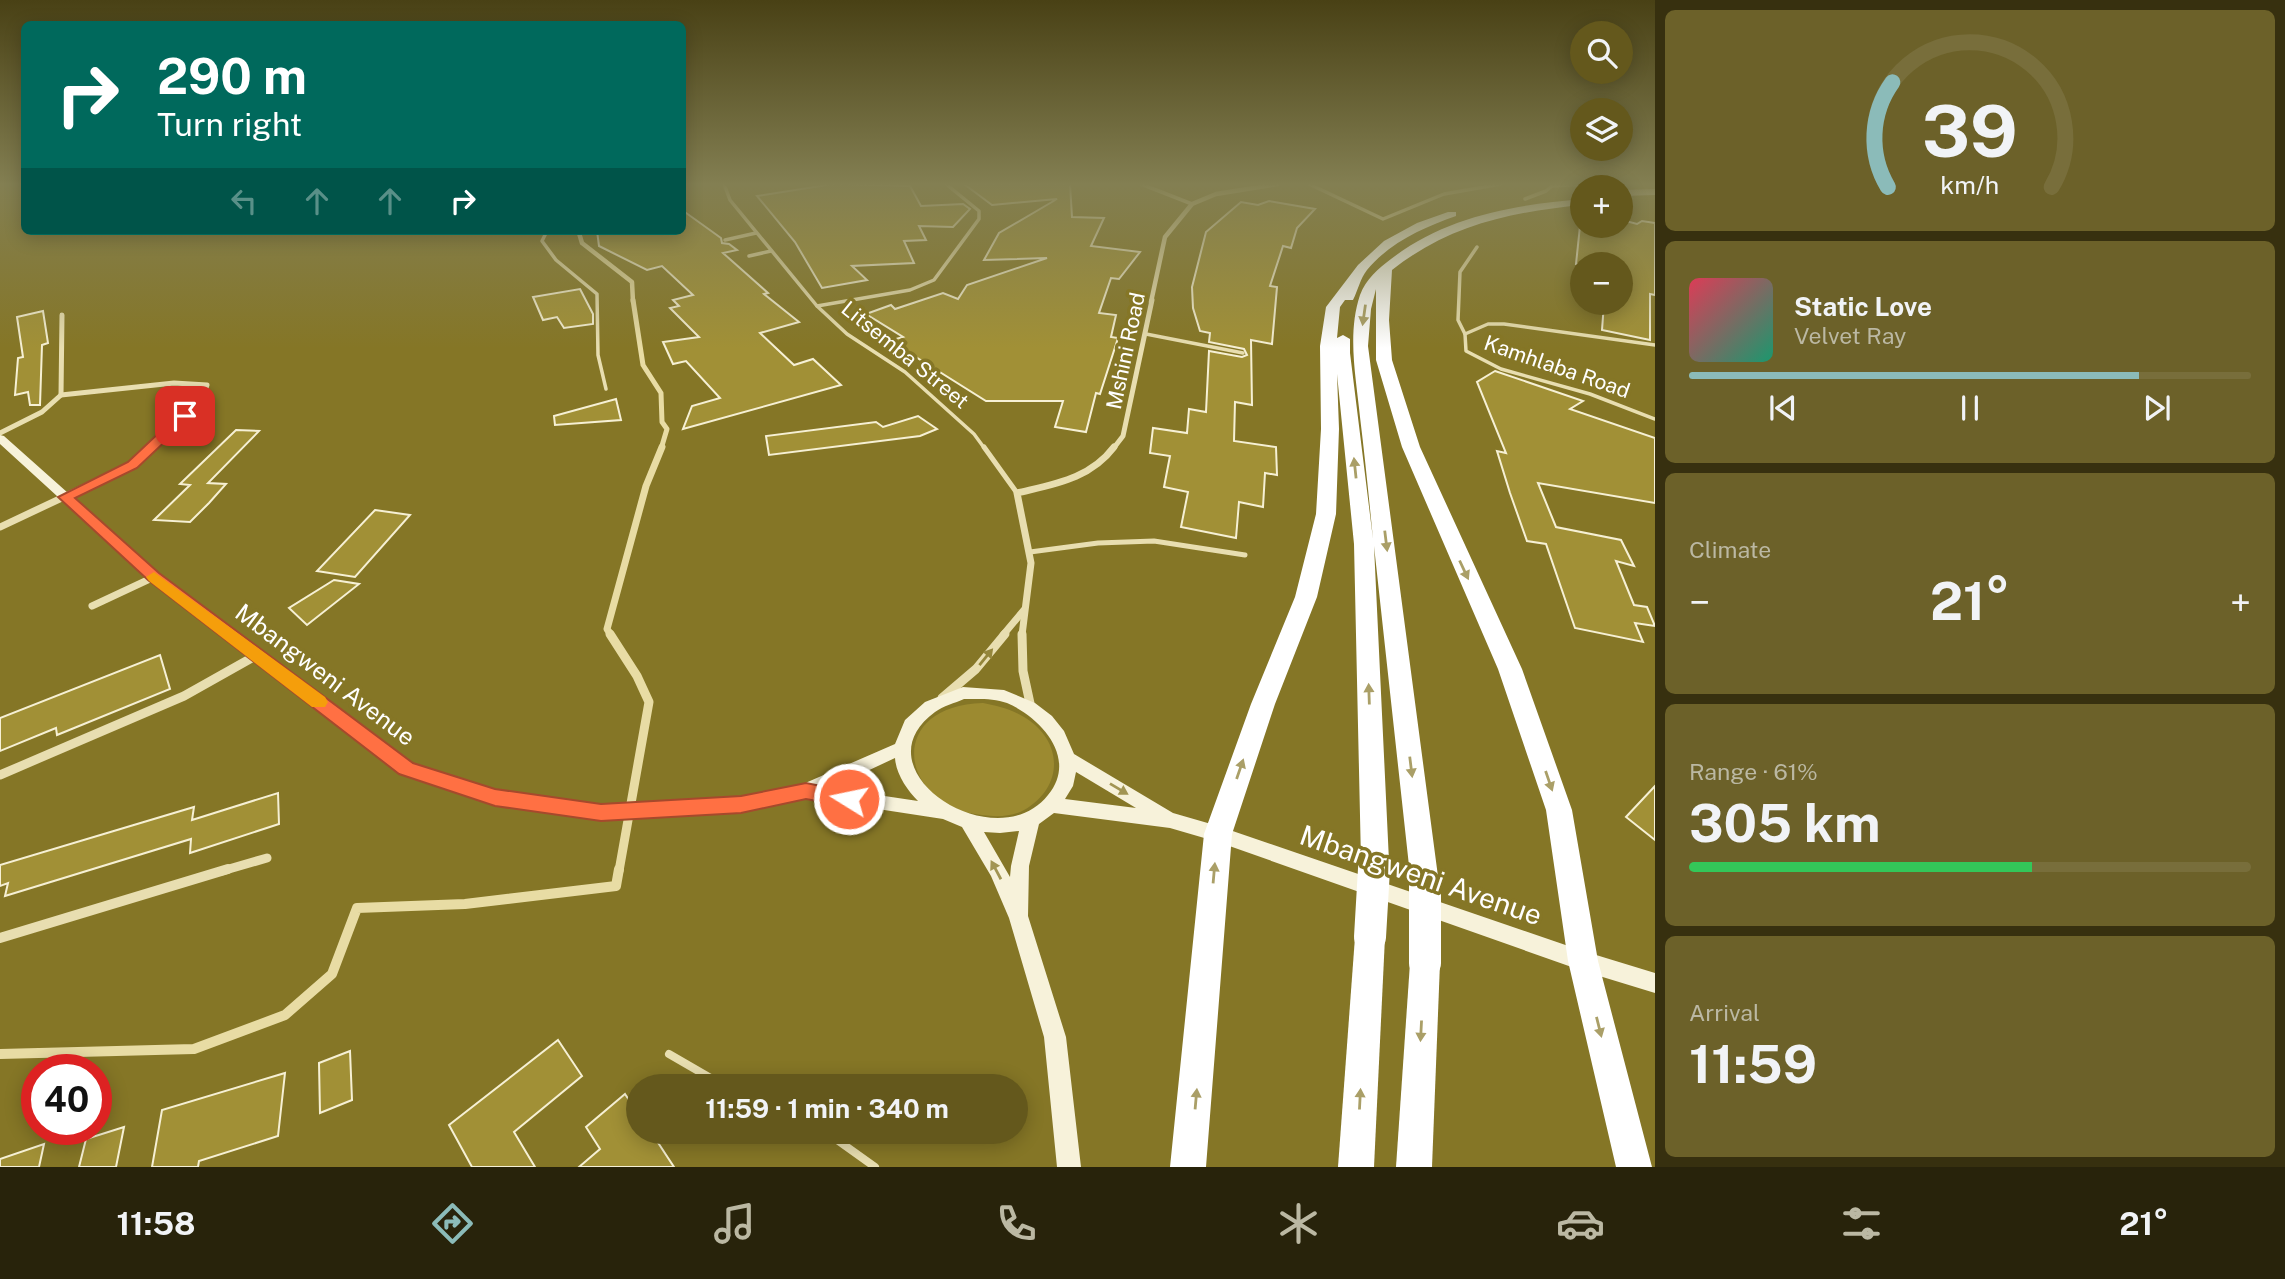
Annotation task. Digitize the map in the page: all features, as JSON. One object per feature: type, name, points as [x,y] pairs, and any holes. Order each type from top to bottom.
[{"type":"highway","points":[[1188,1167],[1218,834],[1263,704],[1306,597],[1324,526],[1330,429],[1328,346],[1334,307],[1350,284],[1388,243],[1397,238]]},
{"type":"highway","points":[[1414,1167],[1425,962],[1425,884],[1360,346],[1370,287],[1384,270],[1431,238]]},
{"type":"highway","points":[[1384,270],[1384,360],[1411,447],[1510,669],[1559,810],[1583,961],[1633,1167]]},
{"type":"highway","points":[[1350,284],[1344,313],[1342,352],[1364,544],[1375,861],[1356,1167]]},
{"type":"street","name":"Mshini Road","points":[[1017,493],[1071,480],[1103,463],[1123,436],[1165,238]]},
{"type":"street","points":[[61,395],[62,315]]},
{"type":"street","points":[[0,436],[42,412],[61,395],[174,383],[207,385],[204,397],[166,436],[132,465],[0,527]]},
{"type":"street","name":"Mbangweni Avenue","points":[[0,436],[154,576],[406,768],[495,798],[601,813],[741,805],[806,791],[902,748]]},
{"type":"street","name":"Litsemba Street","points":[[1017,493],[1029,535],[1031,575],[1024,609],[1021,664],[1031,708]]},
{"type":"street","points":[[92,606],[154,576]]},
{"type":"street","name":"Litsemba Street","points":[[941,698],[976,669],[1024,609]]},
{"type":"street","points":[[0,775],[173,701],[257,655]]},
{"type":"street","points":[[963,693],[986,693],[1009,698],[1031,708],[1055,731],[1068,759],[1066,783],[1053,806],[1031,819],[1002,827],[970,824],[941,812],[919,793],[905,771],[902,748],[908,727],[921,710],[941,698],[963,693]]},
{"type":"street","name":"Mbangweni Avenue","points":[[1068,759],[1170,820]]},
{"type":"street","name":"Mbangweni Avenue","points":[[806,791],[941,812]]},
{"type":"street","name":"Mbangweni Avenue","points":[[1053,806],[1170,820],[1218,834],[1583,961],[1655,983]]},
{"type":"street","points":[[1019,918],[1020,866],[1031,819]]},
{"type":"street","points":[[970,824],[998,871],[1019,918],[1055,1037],[1069,1167]]},
{"type":"street","points":[[0,938],[267,858]]},
{"type":"lane","points":[[543,238],[542,241],[549,253],[597,294],[598,355],[606,389]]},
{"type":"lane","points":[[726,240],[733,238]]},
{"type":"lane","name":"Litsemba Street","points":[[761,238],[817,306],[847,334],[905,372],[974,434],[1017,493]]},
{"type":"lane","points":[[817,306],[910,289],[934,281],[965,238]]},
{"type":"lane","points":[[1477,247],[1460,272],[1458,320],[1465,334],[1488,324],[1504,324],[1655,345]]},
{"type":"lane","points":[[749,256],[771,251]]},
{"type":"lane","points":[[1146,334],[1243,353]]},
{"type":"lane","name":"Kamhlaba Road","points":[[1465,334],[1466,351],[1474,358],[1616,403],[1655,419]]},
{"type":"lane","points":[[1030,552],[1098,543],[1154,541],[1245,555]]},
{"type":"lane","points":[[669,1054],[704,1074]]},
{"type":"lane","points":[[843,1144],[875,1167]]},
{"type":"shaded area","points":[[983,703],[1024,717],[1037,727],[1052,751],[1052,777],[1046,789],[1037,800],[1014,814],[987,816],[954,808],[933,795],[920,777],[914,757],[917,738],[929,721],[951,708]]},
{"type":"building","points":[[598,238],[721,238],[722,243],[737,250],[723,253],[768,293],[764,294],[799,322],[760,333],[794,365],[813,359],[841,385],[683,429],[692,406],[720,398],[686,361],[673,364],[663,342],[699,337],[670,308],[679,306],[673,300],[693,295],[662,266],[647,270],[599,246]]},
{"type":"building","points":[[792,238],[926,240],[904,241],[914,263],[852,266],[867,280],[822,288]]},
{"type":"building","points":[[996,238],[1095,238],[1091,246],[1140,252],[1119,279],[1111,278],[1099,313],[1116,315],[1111,337],[1118,338],[1100,394],[1096,393],[1086,432],[1055,427],[1063,401],[986,401],[911,354],[903,355],[889,341],[903,337],[866,314],[891,305],[895,309],[943,293],[958,299],[967,285],[1047,258],[984,260]]},
{"type":"building","points":[[1204,238],[1294,238],[1291,248],[1283,246],[1270,286],[1277,287],[1272,344],[1251,340],[1252,405],[1235,402],[1234,441],[1276,447],[1277,475],[1265,473],[1263,507],[1239,502],[1236,538],[1181,527],[1188,492],[1164,487],[1170,456],[1150,453],[1153,428],[1187,433],[1189,409],[1206,412],[1209,351],[1242,357],[1247,355],[1244,349],[1209,342],[1210,333],[1200,331],[1193,308],[1192,287]]},
{"type":"building","points":[[1579,238],[1655,238],[1655,295],[1650,294],[1650,340],[1602,330],[1603,315],[1633,315],[1633,252],[1577,252]]},
{"type":"building","points":[[580,289],[593,314],[593,324],[564,328],[557,317],[543,320],[533,297]]},
{"type":"building","points":[[43,311],[48,343],[42,345],[40,405],[30,405],[28,392],[15,395],[18,358],[23,357],[17,317]]},
{"type":"building","points":[[1495,371],[1583,401],[1570,409],[1655,438],[1655,503],[1538,483],[1556,527],[1621,540],[1634,566],[1616,561],[1634,605],[1647,607],[1655,626],[1635,623],[1643,642],[1575,628],[1546,544],[1527,541],[1497,451],[1506,453],[1477,382]]},
{"type":"building","points":[[616,399],[621,420],[555,425],[554,416]]},
{"type":"building","points":[[918,416],[937,429],[920,436],[769,455],[766,436],[876,422],[883,427]]},
{"type":"building","points":[[236,430],[259,431],[208,483],[226,484],[209,503],[190,522],[154,520],[190,485],[180,484]]},
{"type":"building","points":[[375,510],[410,515],[355,577],[317,571]]},
{"type":"building","points":[[334,580],[359,584],[307,625],[289,608]]},
{"type":"building","points":[[160,655],[170,689],[57,735],[56,728],[0,751],[0,718]]},
{"type":"building","points":[[1655,786],[1655,840],[1626,817]]},
{"type":"building","points":[[278,793],[279,824],[190,853],[191,839],[5,896],[8,883],[0,886],[0,865],[194,807],[192,820]]},
{"type":"building","points":[[558,1040],[582,1076],[514,1132],[535,1167],[472,1167],[449,1125]]},
{"type":"building","points":[[350,1051],[352,1100],[320,1113],[319,1063]]},
{"type":"building","points":[[285,1073],[278,1136],[199,1161],[198,1167],[152,1167],[162,1110]]},
{"type":"building","points":[[625,1094],[626,1144],[659,1144],[674,1167],[579,1167],[600,1149],[586,1127]]},
{"type":"building","points":[[124,1127],[116,1167],[79,1167],[84,1145],[112,1145],[112,1131]]},
{"type":"building","points":[[44,1145],[39,1167],[0,1167],[0,1159]]},
{"type":"waterway","points":[[581,238],[582,243],[632,282],[633,302]]},
{"type":"waterway","points":[[633,300],[643,365],[661,393],[662,422],[667,429],[661,449]]},
{"type":"waterway","points":[[611,635],[607,629],[646,486],[662,447]]},
{"type":"waterway","points":[[610,634],[637,676],[649,702],[619,871]]},
{"type":"waterway","points":[[0,1054],[194,1049],[285,1015],[332,974],[357,908],[465,904],[616,886],[619,869]]},
{"type":"slow traffic","points":[[154,577],[319,702]]},
{"type":"route","points":[[185,416],[132,465],[65,497],[154,576],[406,768],[495,798],[601,813],[741,805],[806,791],[849,799]]}]
